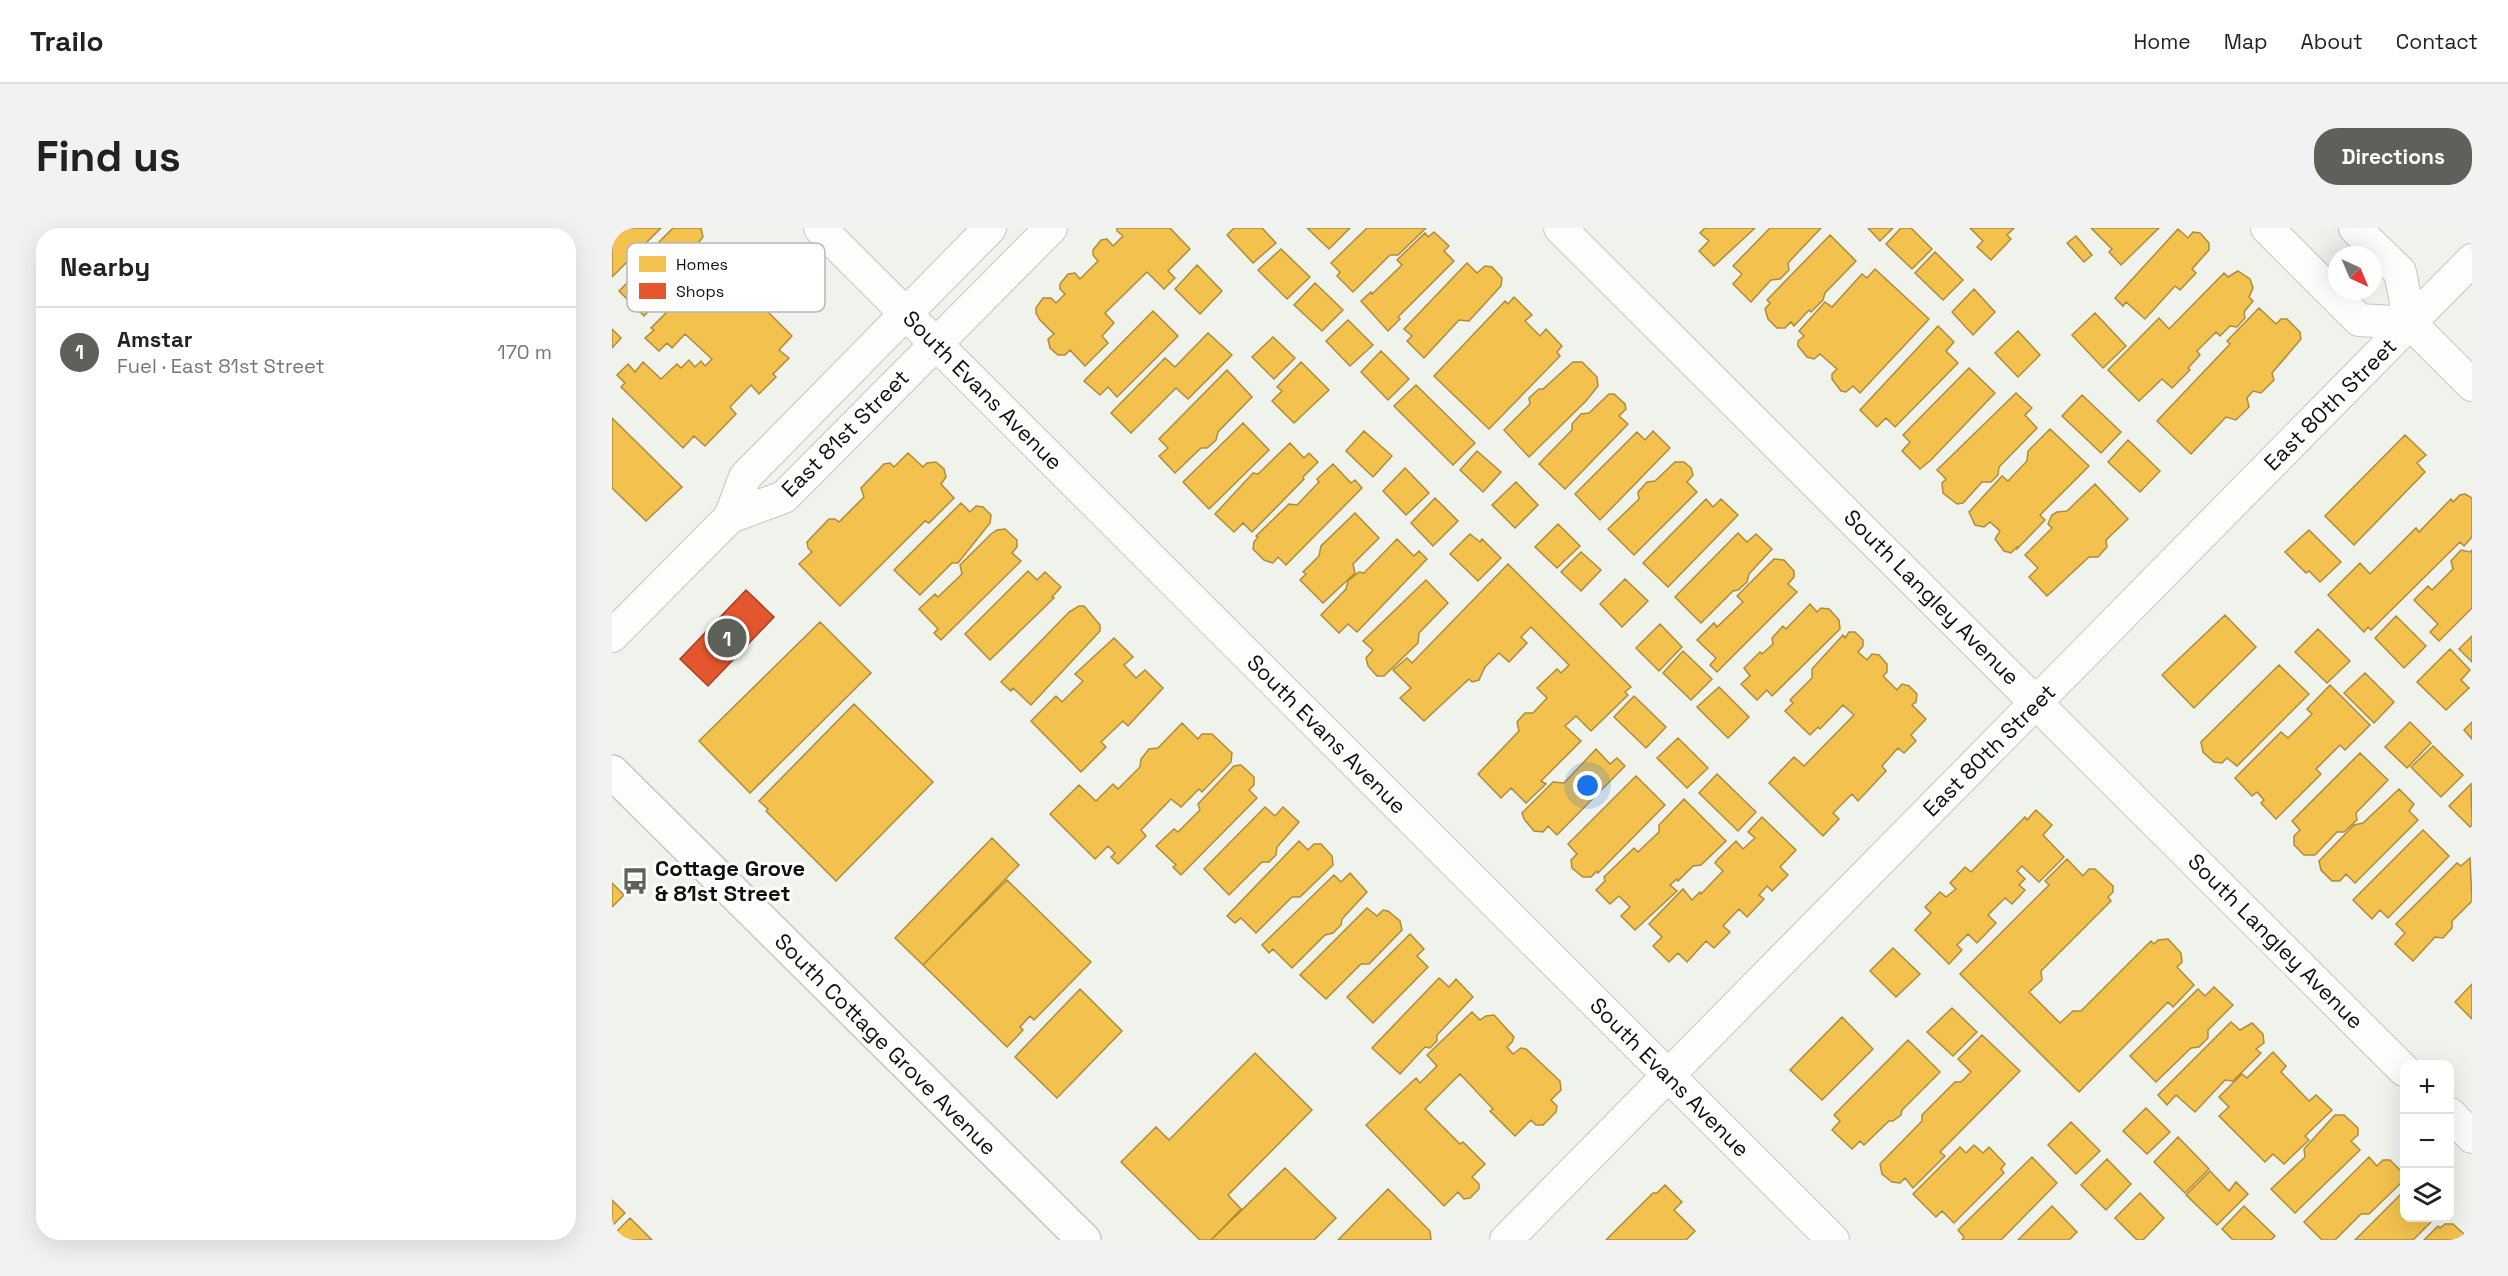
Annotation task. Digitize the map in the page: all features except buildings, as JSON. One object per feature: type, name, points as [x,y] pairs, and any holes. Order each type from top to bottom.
[{"type":"main road","name":"South Cottage Grove Avenue","points":[[612,772],[1084,1240]]},
{"type":"street","name":"South Evans Avenue","points":[[820,228],[1833,1240]]},
{"type":"street","name":"East 81st Street","points":[[730,518],[745,477],[990,228]]},
{"type":"street","name":"East 81st Street","points":[[612,636],[730,518],[784,497],[1051,228]]},
{"type":"street","name":"South Langley Avenue","points":[[1560,228],[2400,1066]]},
{"type":"street","points":[[2267,228],[2359,320],[2410,323]]},
{"type":"street","points":[[2355,228],[2400,272],[2410,323],[2472,385]]},
{"type":"street","name":"East 80th Street","points":[[1506,1240],[2472,260]]},
{"type":"street","points":[[2454,1118],[2472,1137]]},
{"type":"place","name":"Amstar","points":[[727,638]]},
{"type":"place","name":"Cottage Grove & 81st Street","points":[[635,881]]}]
